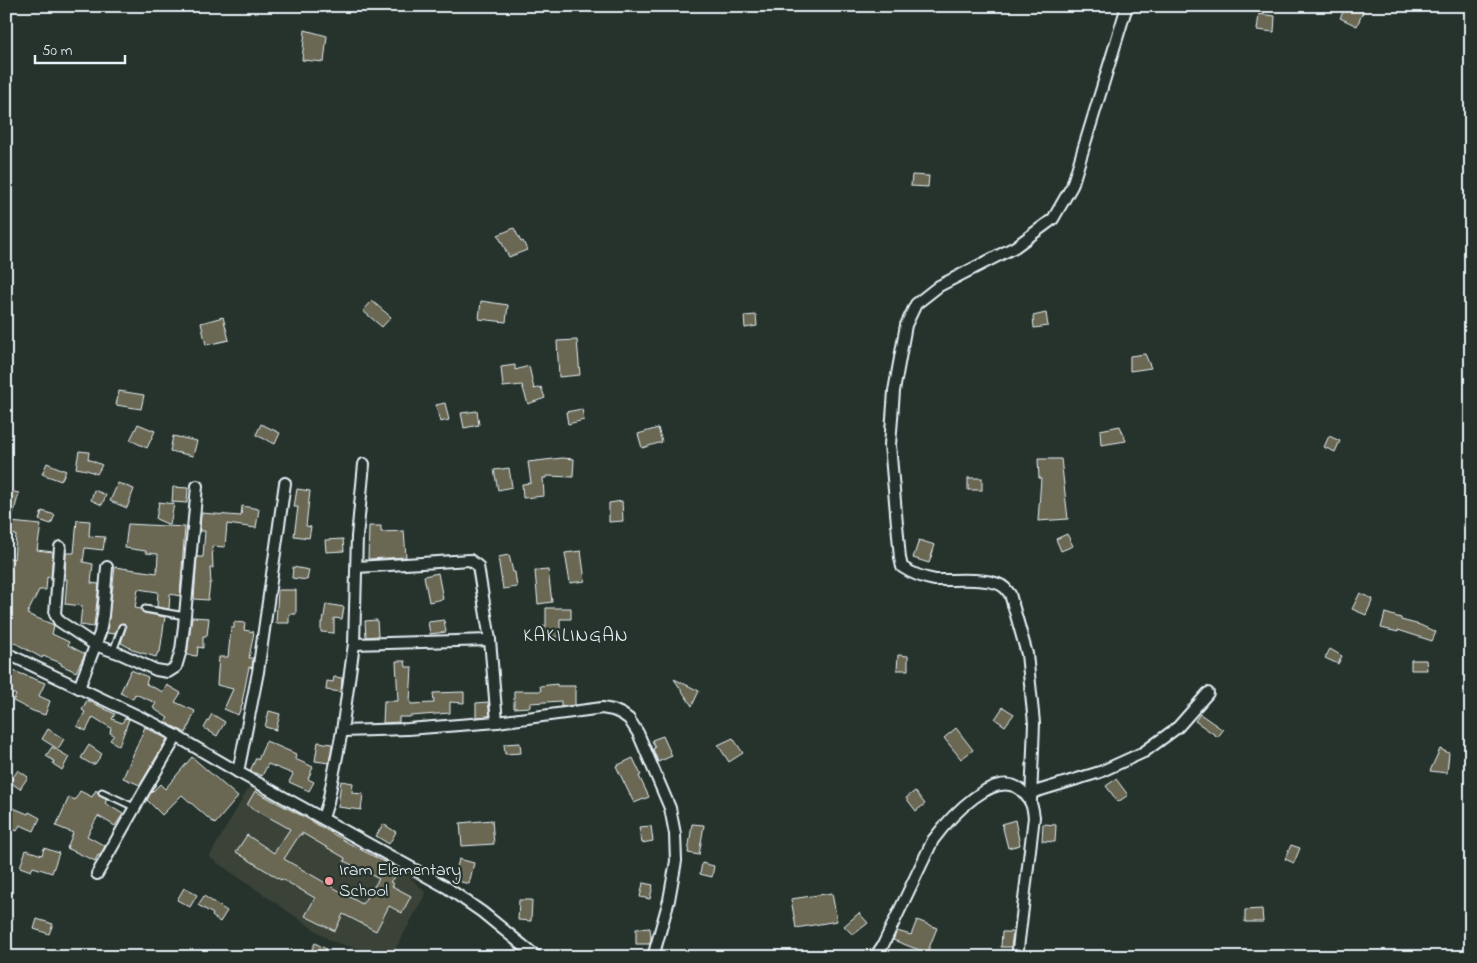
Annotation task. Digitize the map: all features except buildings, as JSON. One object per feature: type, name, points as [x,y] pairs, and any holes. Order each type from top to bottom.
[{"type":"street","points":[[1017,957],[1034,817],[1031,797],[1034,723],[1027,654],[1010,594],[1005,588],[999,584],[974,579],[934,580],[910,572],[902,567],[890,445],[894,391],[906,325],[916,304],[939,286],[1016,247],[1053,219],[1072,186],[1127,6]]},
{"type":"street","points":[[323,818],[342,731],[354,644],[357,536],[364,464]]},
{"type":"street","points":[[238,772],[258,672],[285,483]]},
{"type":"street","points":[[60,547],[55,614],[58,621],[95,645],[156,670],[168,672],[176,666],[180,650],[197,486]]},
{"type":"street","points":[[356,567],[472,561],[478,566],[490,640],[496,722]]},
{"type":"street","points":[[78,688],[100,633],[107,567]]},
{"type":"street","points":[[354,644],[490,640]]},
{"type":"street","points":[[6,653],[157,725],[446,888],[482,912],[533,955]]},
{"type":"street","points":[[1031,797],[1100,772],[1144,752],[1178,727],[1208,693]]},
{"type":"street","points":[[342,731],[408,729],[496,722],[602,708],[613,710],[629,719],[638,733],[670,808],[676,834],[675,869],[654,957]]},
{"type":"street","points":[[97,874],[134,807],[177,736]]},
{"type":"street","points":[[875,957],[883,945],[933,840],[945,825],[972,798],[1003,784],[1020,788],[1031,797]]},
{"type":"lane","points":[[145,609],[185,616]]},
{"type":"lane","points":[[113,651],[122,627]]},
{"type":"lane","points":[[102,792],[134,807]]},
{"type":"shaded area","name":"Iram Elementary School","points":[[250,786],[286,804],[403,870],[426,893],[391,957],[331,941],[209,857]]},
{"type":"place","name":"Iram Elementary School","points":[[329,881]]},
{"type":"district","name":"KAKILINGAN","points":[[576,636]]}]
